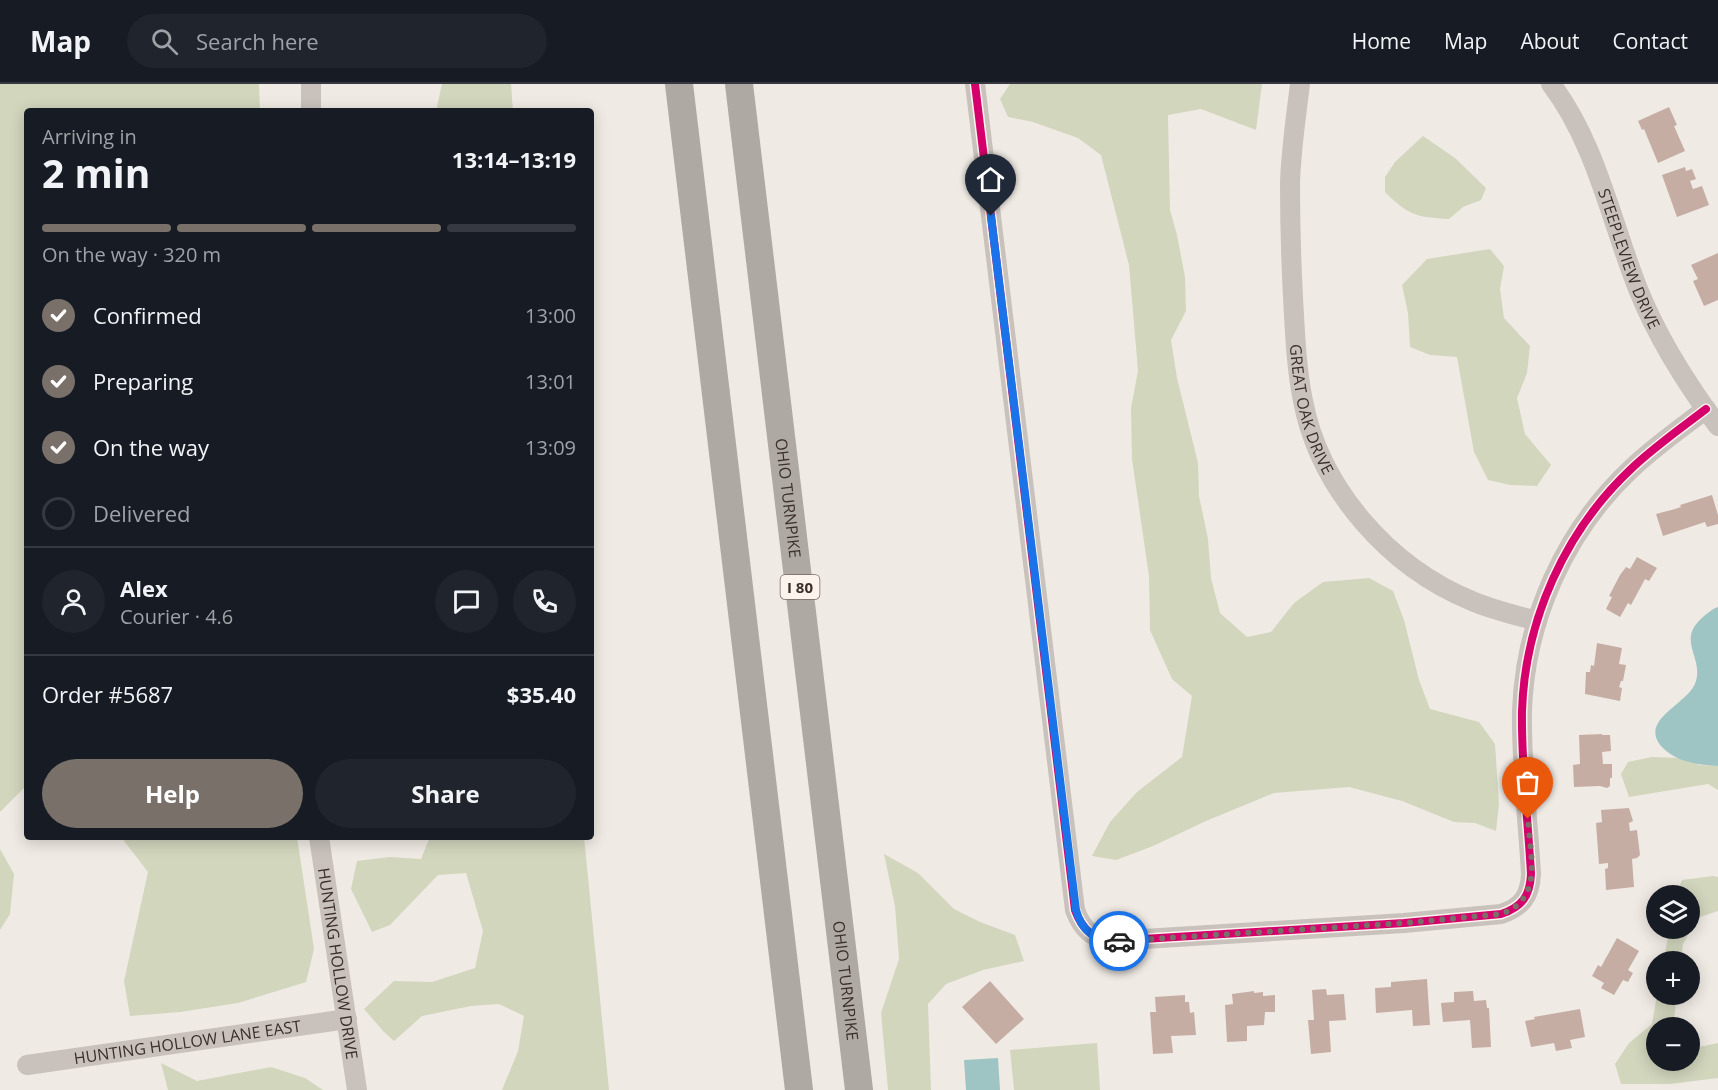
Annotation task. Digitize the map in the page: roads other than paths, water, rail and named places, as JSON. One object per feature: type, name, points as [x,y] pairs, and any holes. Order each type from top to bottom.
[{"type":"highway","points":[[679,84],[799,1090]]},
{"type":"highway","name":"OHIO TURNPIKE","points":[[739,84],[859,1090]]},
{"type":"street","points":[[311,84],[311,108]]},
{"type":"street","points":[[975,84],[1076,910],[1085,930],[1092,936],[1112,941],[1486,916],[1513,910],[1521,904],[1530,886],[1531,874],[1522,710],[1525,678],[1543,602],[1559,566],[1579,531],[1602,500],[1637,463],[1706,409]]},
{"type":"street","name":"GREAT OAK DRIVE","points":[[1300,84],[1290,183],[1297,368],[1303,403],[1324,461],[1338,488],[1355,512],[1374,534],[1417,572],[1470,601],[1537,621]]},
{"type":"street","name":"STEEPLEVIEW DRIVE","points":[[1551,84],[1576,124],[1652,322],[1672,359],[1718,426]]},
{"type":"street","name":"HUNTING HOLLOW DRIVE","points":[[319,840],[357,1090]]},
{"type":"street","name":"HUNTING HOLLOW LANE EAST","points":[[27,1065],[347,1019]]},
{"type":"water","points":[[1718,607],[1718,766],[1696,764],[1674,756],[1662,747],[1656,737],[1656,728],[1667,712],[1692,689],[1697,672],[1691,633],[1703,617]]},
{"type":"water","points":[[998,1058],[1000,1090],[966,1090],[964,1060]]}]
